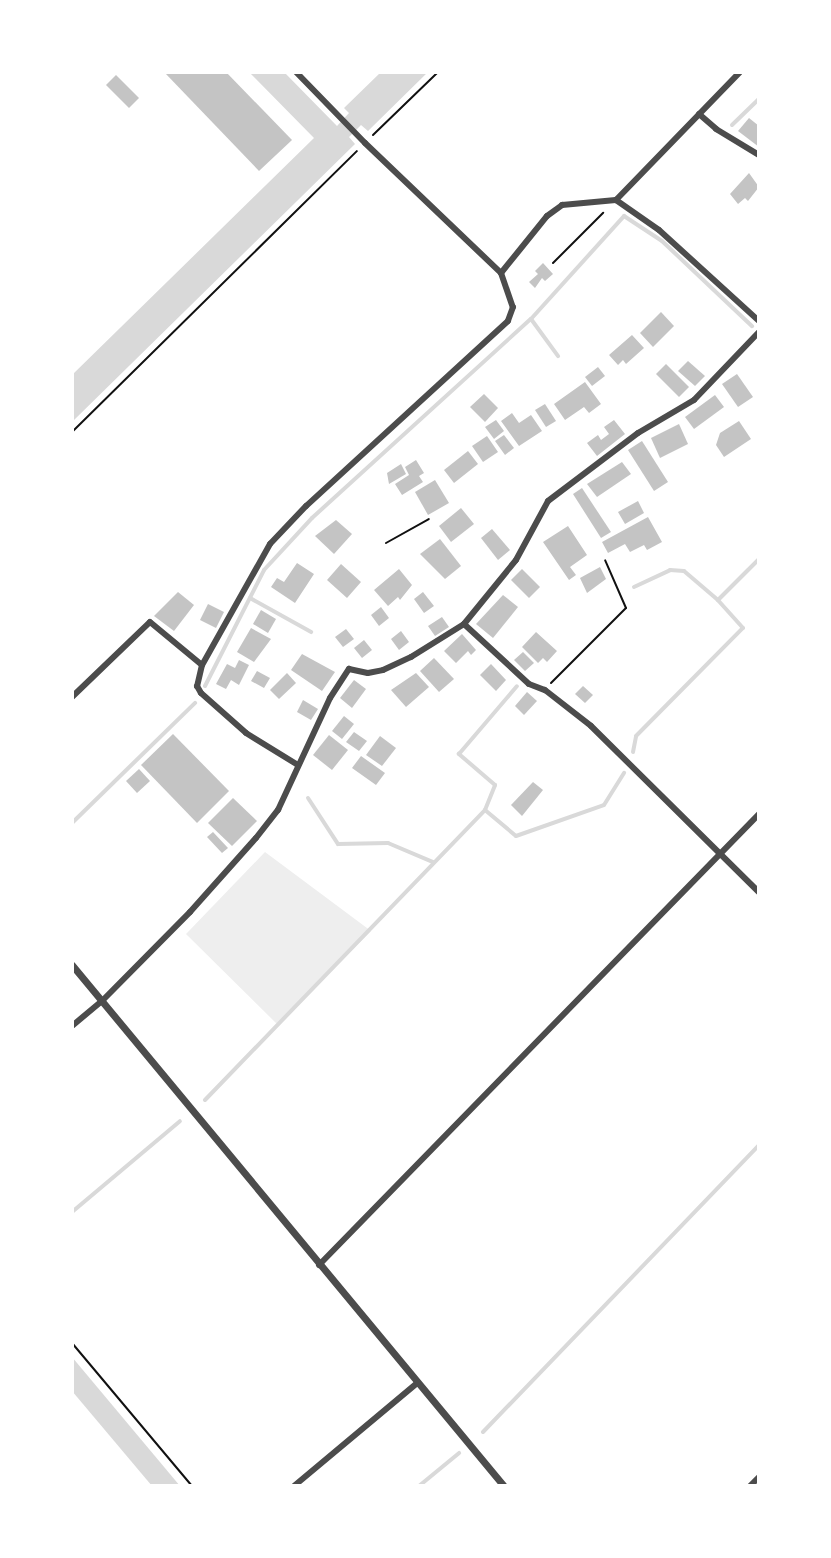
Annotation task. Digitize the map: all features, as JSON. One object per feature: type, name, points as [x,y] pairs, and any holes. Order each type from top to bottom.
[{"type":"street","points":[[296,72],[501,273],[513,307],[508,321],[306,506],[270,544],[202,665],[197,686],[201,693],[246,733],[298,765]]},
{"type":"street","points":[[616,200],[740,72]]},
{"type":"street","points":[[699,114],[716,129],[759,155]]},
{"type":"street","points":[[501,273],[547,216],[562,205],[616,200],[659,230],[759,321]]},
{"type":"street","points":[[72,1026],[102,1001],[190,912],[278,810],[349,669],[368,673],[383,670],[411,657],[464,624],[497,588],[548,501],[638,433],[694,400],[715,383],[759,332]]},
{"type":"street","points":[[72,697],[150,622],[202,665]]},
{"type":"street","points":[[464,624],[529,684],[545,690],[591,726],[759,892]]},
{"type":"street","points":[[319,1265],[759,814]]},
{"type":"street","points":[[72,965],[504,1486]]},
{"type":"street","points":[[294,1486],[417,1383]]},
{"type":"street","points":[[750,1486],[759,1477]]},
{"type":"path","points":[[72,432],[438,72]]},
{"type":"path","points":[[553,263],[616,200]]},
{"type":"path","points":[[386,543],[429,519]]},
{"type":"path","points":[[545,690],[626,608],[605,560]]},
{"type":"path","points":[[72,1343],[192,1486]]},
{"type":"shaded area","points":[[249,72],[284,72],[337,126],[349,113],[344,108],[381,72],[428,72],[368,131],[361,125],[349,137],[355,144],[72,422],[72,375],[314,138]]},
{"type":"shaded area","points":[[265,852],[371,931],[278,1025],[186,934]]},
{"type":"shaded area","points":[[72,1357],[180,1486],[152,1486],[72,1391]]},
{"type":"building","points":[[226,72],[292,140],[259,171],[165,73]]},
{"type":"building","points":[[116,75],[139,98],[129,108],[106,85]]},
{"type":"building","points":[[749,118],[759,126],[759,147],[738,131]]},
{"type":"building","points":[[749,173],[759,187],[748,201],[745,198],[738,204],[730,194]]},
{"type":"building","points":[[543,263],[553,274],[545,281],[542,278],[535,288],[529,282],[538,274],[535,271]]},
{"type":"building","points":[[661,312],[674,326],[653,347],[640,333]]},
{"type":"building","points":[[632,335],[644,348],[626,364],[623,360],[618,365],[609,355]]},
{"type":"building","points":[[688,361],[705,376],[695,386],[678,371]]},
{"type":"building","points":[[666,364],[689,387],[679,397],[656,374]]},
{"type":"building","points":[[598,367],[605,376],[592,386],[585,377]]},
{"type":"building","points":[[737,374],[753,397],[738,407],[722,384]]},
{"type":"building","points":[[585,382],[601,404],[589,413],[584,407],[565,420],[554,404]]},
{"type":"building","points":[[484,394],[498,408],[485,422],[470,407]]},
{"type":"building","points":[[715,395],[724,407],[694,429],[685,417]]},
{"type":"building","points":[[545,404],[556,421],[546,427],[535,410]]},
{"type":"building","points":[[512,413],[519,423],[531,415],[542,431],[519,446],[501,421]]},
{"type":"building","points":[[496,420],[504,431],[494,439],[485,427]]},
{"type":"building","points":[[614,420],[625,434],[597,456],[587,443],[598,435],[601,440],[609,434],[604,427]]},
{"type":"building","points":[[739,421],[751,439],[724,457],[716,445],[720,433]]},
{"type":"building","points":[[679,424],[688,444],[660,458],[651,438]]},
{"type":"building","points":[[504,435],[514,448],[505,455],[495,441]]},
{"type":"building","points":[[487,436],[498,452],[483,462],[472,446]]},
{"type":"building","points":[[642,441],[668,482],[654,491],[628,450]]},
{"type":"building","points":[[468,451],[478,464],[454,483],[444,470]]},
{"type":"building","points":[[416,460],[424,473],[419,476],[423,482],[402,495],[395,484],[409,475],[405,467]]},
{"type":"building","points":[[622,462],[631,474],[597,497],[587,484]]},
{"type":"building","points":[[401,464],[406,474],[389,484],[387,473]]},
{"type":"building","points":[[435,480],[449,503],[428,515],[415,492]]},
{"type":"building","points":[[582,488],[611,532],[601,538],[573,494]]},
{"type":"building","points":[[638,501],[644,513],[625,524],[618,512]]},
{"type":"building","points":[[461,508],[474,524],[451,542],[439,526]]},
{"type":"building","points":[[648,517],[662,542],[647,550],[644,545],[630,552],[625,544],[608,553],[602,542]]},
{"type":"building","points":[[336,520],[352,534],[334,554],[315,536]]},
{"type":"building","points":[[568,526],[587,555],[570,567],[576,575],[569,580],[543,542]]},
{"type":"building","points":[[492,529],[510,550],[498,560],[481,538]]},
{"type":"building","points":[[440,539],[461,566],[445,579],[420,554]]},
{"type":"building","points":[[297,563],[314,574],[295,603],[271,587],[277,578],[284,582]]},
{"type":"building","points":[[341,564],[361,582],[347,598],[327,580]]},
{"type":"building","points":[[600,567],[606,579],[587,593],[580,578]]},
{"type":"building","points":[[399,569],[412,585],[400,600],[398,597],[388,606],[374,590]]},
{"type":"building","points":[[522,569],[540,587],[529,598],[511,580]]},
{"type":"building","points":[[178,592],[194,605],[174,631],[154,616]]},
{"type":"building","points":[[423,592],[434,606],[424,613],[414,599]]},
{"type":"building","points":[[503,595],[518,607],[493,638],[476,624]]},
{"type":"building","points":[[208,604],[224,612],[216,628],[200,620]]},
{"type":"building","points":[[381,607],[389,618],[379,626],[371,615]]},
{"type":"building","points":[[261,610],[276,619],[268,633],[253,624]]},
{"type":"building","points":[[442,617],[449,627],[435,636],[428,626]]},
{"type":"building","points":[[251,628],[271,639],[254,662],[237,652]]},
{"type":"building","points":[[346,629],[354,639],[343,647],[335,637]]},
{"type":"building","points":[[401,631],[409,642],[399,650],[391,639]]},
{"type":"building","points":[[536,632],[557,651],[547,662],[543,658],[538,663],[522,647]]},
{"type":"building","points":[[462,634],[476,650],[471,655],[468,651],[456,663],[444,651]]},
{"type":"building","points":[[364,640],[372,650],[362,658],[354,648]]},
{"type":"building","points":[[523,652],[534,663],[525,671],[514,660]]},
{"type":"building","points":[[302,654],[335,672],[322,691],[291,670]]},
{"type":"building","points":[[434,658],[454,679],[439,692],[420,671]]},
{"type":"building","points":[[239,660],[249,665],[239,685],[231,680],[226,689],[216,684],[227,664],[235,668]]},
{"type":"building","points":[[491,664],[506,680],[496,691],[480,675]]},
{"type":"building","points":[[257,671],[270,678],[264,688],[251,681]]},
{"type":"building","points":[[287,673],[296,683],[279,699],[270,690]]},
{"type":"building","points":[[416,673],[429,687],[406,707],[391,690]]},
{"type":"building","points":[[354,680],[366,689],[352,708],[340,698]]},
{"type":"building","points":[[583,686],[593,695],[585,703],[575,694]]},
{"type":"building","points":[[527,692],[537,701],[524,715],[515,706]]},
{"type":"building","points":[[303,700],[318,709],[311,720],[297,712]]},
{"type":"building","points":[[344,716],[354,724],[342,739],[332,731]]},
{"type":"building","points":[[354,732],[367,741],[359,751],[346,742]]},
{"type":"building","points":[[173,734],[229,791],[197,823],[141,765]]},
{"type":"building","points":[[329,735],[348,750],[332,770],[313,755]]},
{"type":"building","points":[[380,736],[396,748],[382,766],[366,755]]},
{"type":"building","points":[[361,756],[385,773],[376,785],[352,768]]},
{"type":"building","points":[[139,769],[150,781],[137,793],[126,781]]},
{"type":"building","points":[[533,782],[543,790],[522,816],[511,805]]},
{"type":"building","points":[[233,798],[257,821],[232,846],[208,823]]},
{"type":"building","points":[[213,832],[228,848],[222,853],[207,837]]},
{"type":"waterway","points":[[732,125],[759,99]]},
{"type":"waterway","points":[[205,686],[264,570],[312,518],[531,319],[624,216],[662,241],[752,326]]},
{"type":"waterway","points":[[531,319],[558,356]]},
{"type":"waterway","points":[[634,587],[670,570],[684,571],[718,600],[759,559]]},
{"type":"waterway","points":[[250,598],[311,632]]},
{"type":"waterway","points":[[633,752],[636,736],[743,628],[718,600]]},
{"type":"waterway","points":[[485,810],[495,785],[459,754],[517,686]]},
{"type":"waterway","points":[[72,823],[195,703]]},
{"type":"waterway","points":[[205,1100],[485,810],[516,836],[604,805],[624,773]]},
{"type":"waterway","points":[[308,798],[338,844],[388,843],[433,862]]},
{"type":"waterway","points":[[72,1212],[180,1121]]},
{"type":"waterway","points":[[483,1432],[759,1145]]},
{"type":"waterway","points":[[419,1486],[459,1453]]}]
